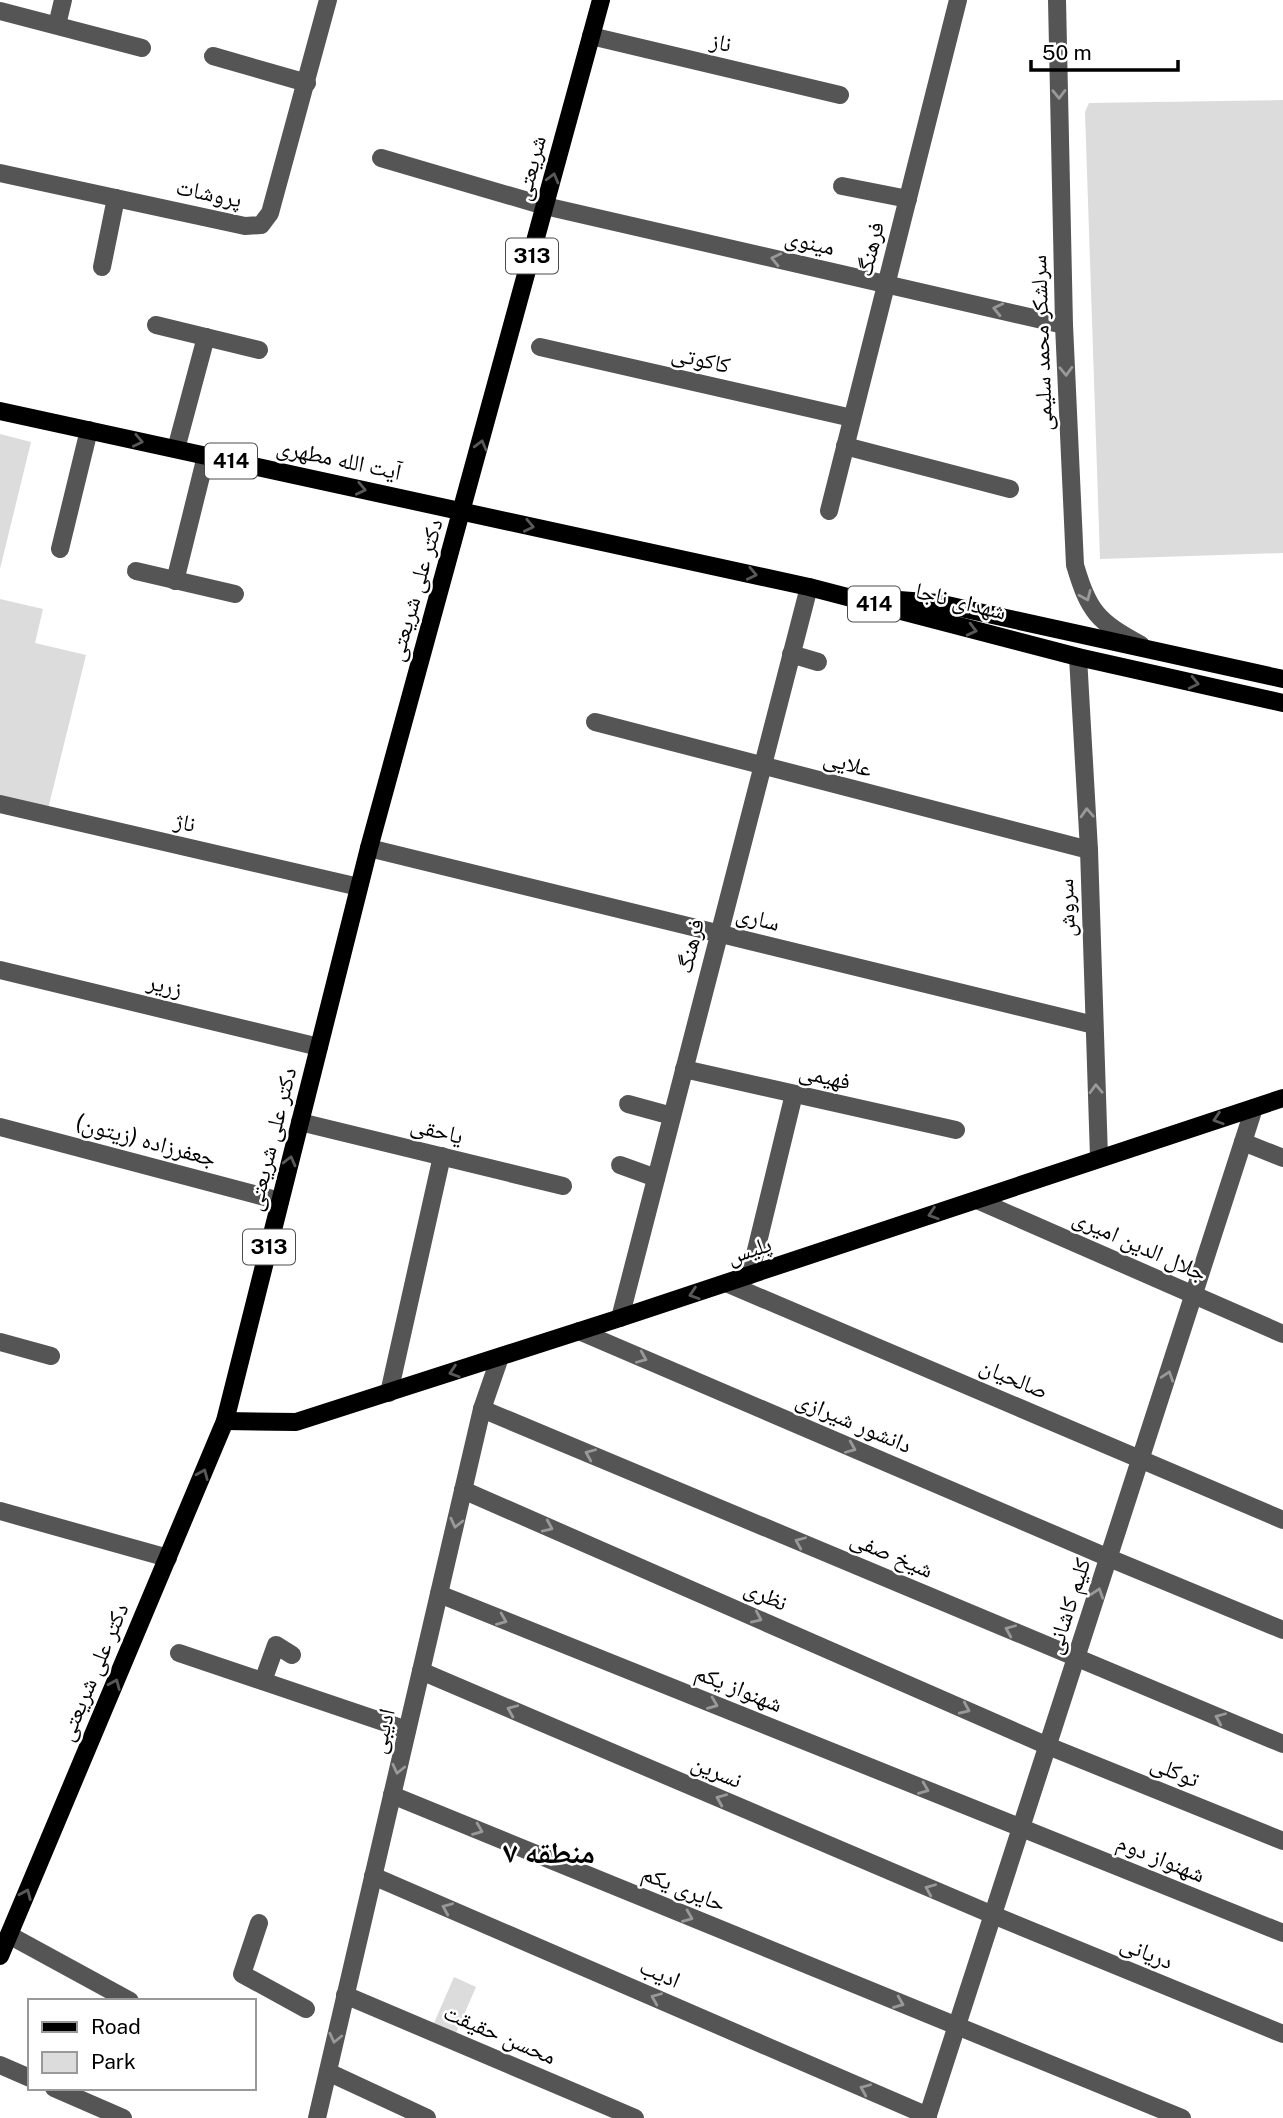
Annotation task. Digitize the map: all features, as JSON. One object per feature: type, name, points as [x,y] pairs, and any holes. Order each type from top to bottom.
[{"type":"main road","name":"شریعتی","points":[[463,511],[601,0]]},
{"type":"main road","name":"آیت الله مطهری","points":[[0,411],[463,511]]},
{"type":"main road","name":"شهدای ناجا","points":[[463,511],[809,587],[1078,657],[1283,703]]},
{"type":"main road","name":"دکتر علی شریعتی","points":[[0,1956],[225,1421],[369,848],[463,511]]},
{"type":"main road","points":[[837,595],[938,603],[1283,679]]},
{"type":"main road","name":"پلیس","points":[[225,1421],[296,1422],[620,1318],[1283,1098]]},
{"type":"street","points":[[57,24],[63,0]]},
{"type":"street","name":"پروشات","points":[[0,173],[245,226],[261,225],[270,213],[328,0]]},
{"type":"street","name":"فرهنگ","points":[[829,510],[958,0]]},
{"type":"street","name":"سرلشکر محمد سلیمی","points":[[1055,0],[1064,325],[1075,565],[1082,590],[1096,615],[1112,629],[1150,649]]},
{"type":"street","points":[[0,11],[142,48]]},
{"type":"street","name":"ناز","points":[[591,36],[840,95]]},
{"type":"street","points":[[213,56],[307,83]]},
{"type":"street","name":"مینوی","points":[[380,158],[545,206],[1064,325]]},
{"type":"street","points":[[842,186],[908,199]]},
{"type":"street","points":[[102,267],[116,198]]},
{"type":"street","points":[[156,325],[259,350]]},
{"type":"street","points":[[176,449],[206,337]]},
{"type":"street","name":"کاکوتی","points":[[540,347],[852,418]]},
{"type":"street","points":[[60,549],[89,430]]},
{"type":"street","points":[[845,446],[1010,489]]},
{"type":"street","points":[[175,580],[206,456]]},
{"type":"street","points":[[135,571],[235,594]]},
{"type":"street","name":"فرهنگ","points":[[620,1318],[809,587]]},
{"type":"street","points":[[791,654],[818,662]]},
{"type":"street","name":"سروش","points":[[1078,657],[1089,850],[1099,1157]]},
{"type":"street","name":"علایی","points":[[595,722],[1089,850]]},
{"type":"street","name":"ناژ","points":[[0,804],[359,887]]},
{"type":"street","name":"ساری","points":[[369,848],[1094,1024]]},
{"type":"street","name":"زریر","points":[[0,970],[319,1047]]},
{"type":"street","name":"فهیمی","points":[[684,1069],[956,1130]]},
{"type":"street","points":[[750,1275],[794,1094]]},
{"type":"street","points":[[628,1104],[672,1116]]},
{"type":"street","name":"کلیم کاشانی","points":[[927,2117],[1254,1108]]},
{"type":"street","name":"یاحقی","points":[[300,1122],[563,1186]]},
{"type":"street","name":"جعفرزاده (زیتون)","points":[[0,1127],[280,1201]]},
{"type":"street","points":[[1243,1142],[1283,1158]]},
{"type":"street","points":[[389,1393],[442,1156]]},
{"type":"street","points":[[620,1165],[656,1178]]},
{"type":"street","name":"جلال الدین امیری","points":[[977,1200],[1283,1334]]},
{"type":"street","name":"صالحیان","points":[[726,1283],[1283,1520]]},
{"type":"street","name":"دانشور شیرازی","points":[[579,1331],[1283,1630]]},
{"type":"street","points":[[0,1342],[51,1356]]},
{"type":"street","name":"ادیبی","points":[[317,2118],[482,1409],[500,1357]]},
{"type":"street","name":"شیخ صفی","points":[[482,1409],[1283,1744]]},
{"type":"street","name":"نظری","points":[[463,1490],[1048,1746]]},
{"type":"street","points":[[0,1511],[168,1558]]},
{"type":"street","name":"شهنواز یکم","points":[[439,1594],[1021,1828]]},
{"type":"street","points":[[263,1681],[276,1645],[292,1655]]},
{"type":"street","points":[[179,1653],[407,1730]]},
{"type":"street","name":"نسرین","points":[[421,1671],[993,1916]]},
{"type":"street","name":"توکلی","points":[[1048,1746],[1283,1841]]},
{"type":"street","name":"حایری یکم","points":[[392,1795],[1182,2118]]},
{"type":"street","name":"شهنواز دوم","points":[[1021,1828],[1283,1933]]},
{"type":"street","name":"ادیب","points":[[373,1876],[927,2117]]},
{"type":"street","name":"دریانی","points":[[993,1916],[1283,2034]]},
{"type":"street","points":[[259,1923],[242,1974],[306,2009]]},
{"type":"street","points":[[9,1935],[126,1999]]},
{"type":"street","name":"محسن حقیقت","points":[[345,1995],[635,2118]]},
{"type":"street","points":[[0,2065],[28,2077]]},
{"type":"street","points":[[328,2072],[427,2118]]},
{"type":"street","points":[[59,2090],[123,2118]]},
{"type":"green space","points":[[1283,100],[1283,553],[1100,559],[1085,112],[1089,103]]},
{"type":"green space","points":[[0,434],[31,442],[0,569]]},
{"type":"green space","points":[[0,599],[43,609],[35,643],[86,655],[48,809],[0,797]]},
{"type":"green space","points":[[454,1977],[476,1987],[456,2033],[434,2023]]},
{"type":"district","name":"منطقه ۷","points":[[549,1853]]}]
